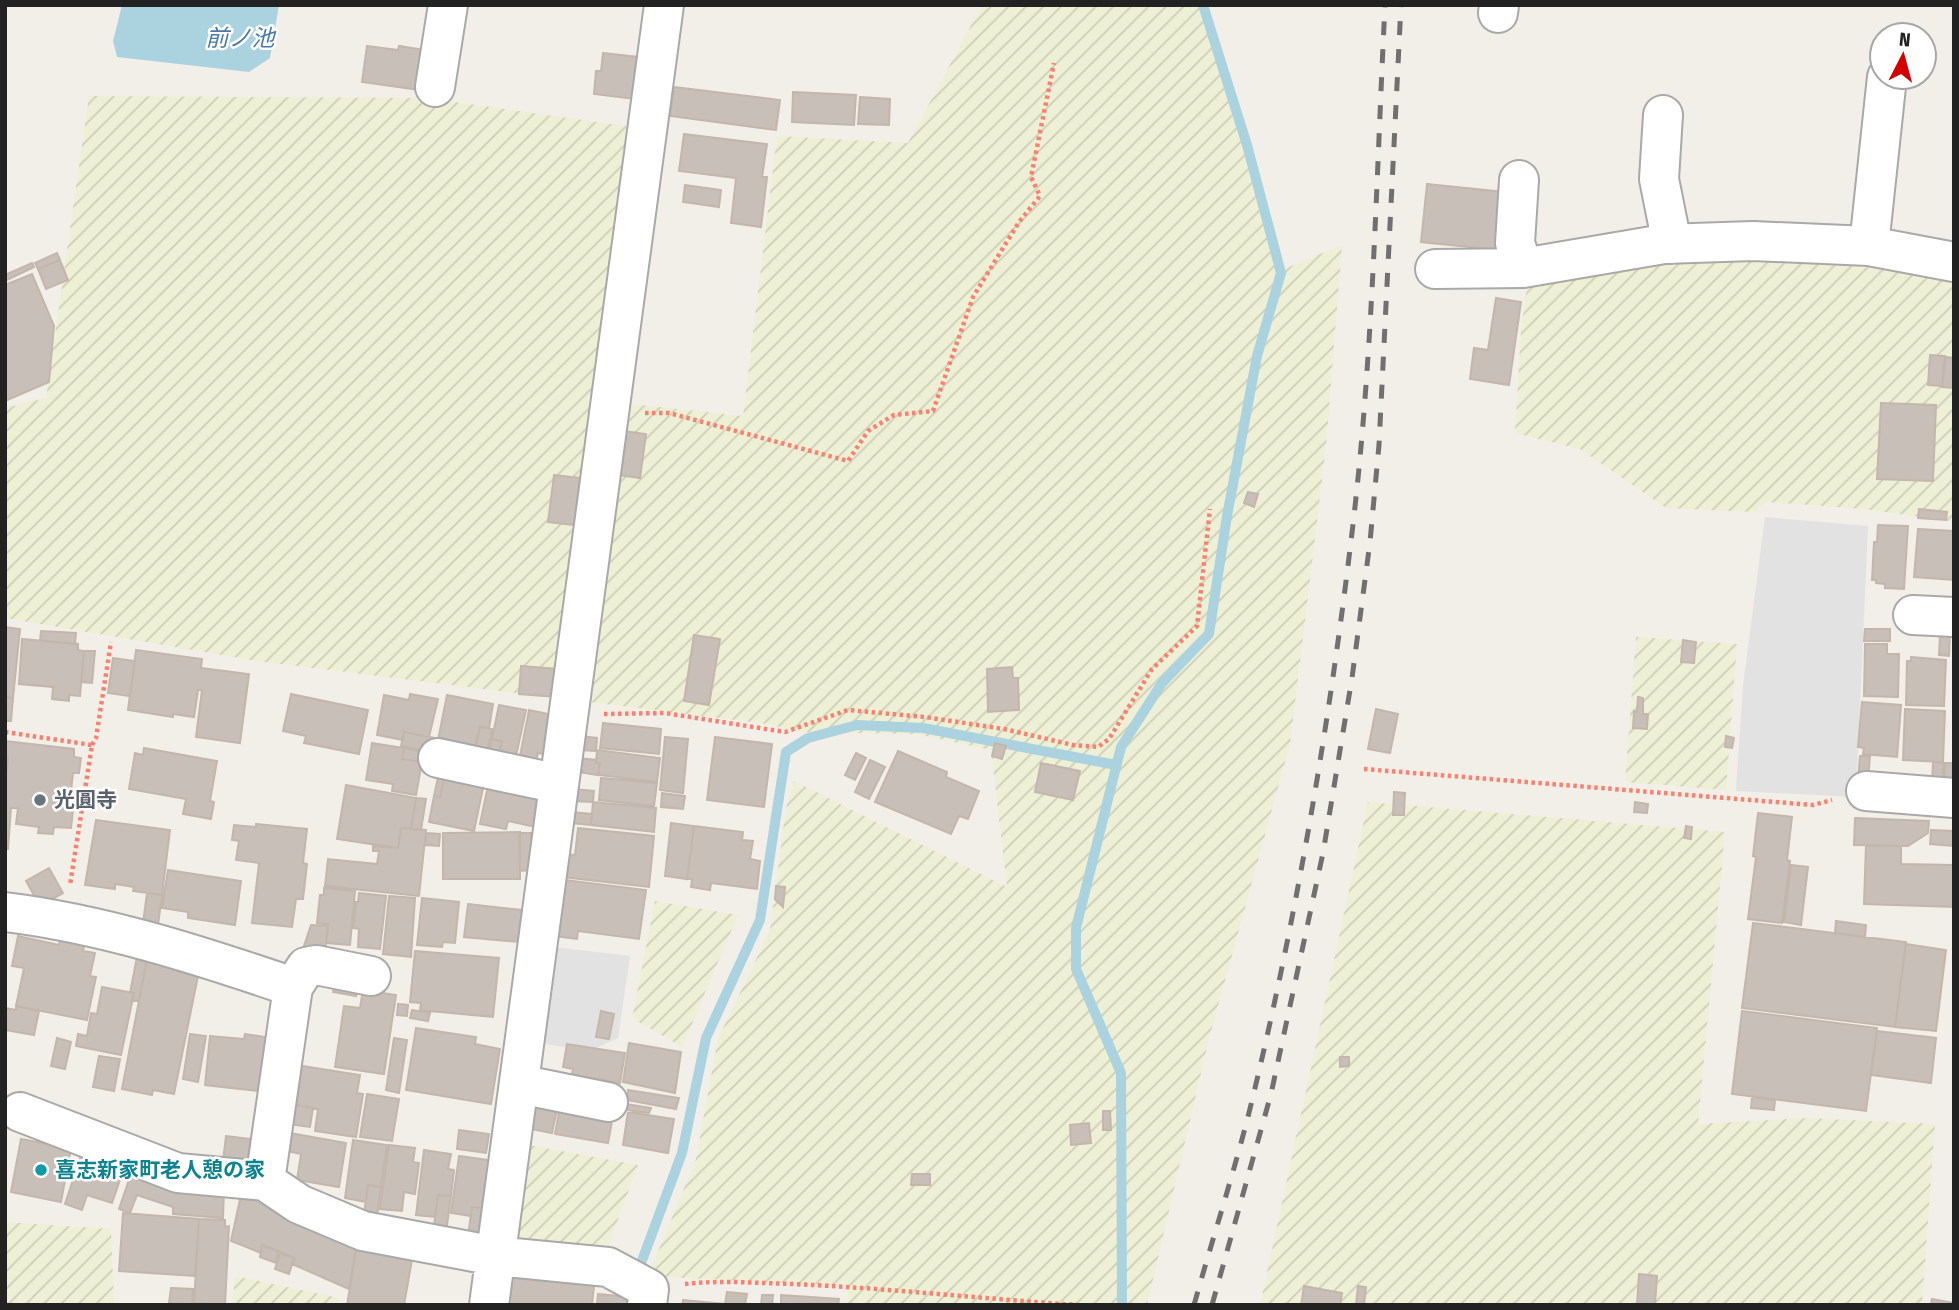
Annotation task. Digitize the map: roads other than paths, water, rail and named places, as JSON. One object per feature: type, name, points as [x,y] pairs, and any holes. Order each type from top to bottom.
[{"type":"street","points":[[435,87],[448,5]]},
{"type":"street","points":[[489,1305],[664,5]]},
{"type":"street","points":[[1869,246],[1886,91]]},
{"type":"street","points":[[1663,115],[1659,178],[1672,244]]},
{"type":"street","points":[[1520,180],[1515,243],[1523,268]]},
{"type":"street","points":[[1436,269],[1523,268],[1672,244],[1753,241],[1869,246],[1954,262]]},
{"type":"street","points":[[1913,615],[1954,617]]},
{"type":"street","points":[[438,758],[559,784]]},
{"type":"street","points":[[1866,791],[1954,798]]},
{"type":"street","points":[[5,912],[65,920],[217,961],[293,987]]},
{"type":"street","points":[[265,1181],[293,987],[306,967],[316,965],[371,976]]},
{"type":"street","points":[[519,1084],[608,1102]]},
{"type":"street","points":[[20,1112],[178,1173],[265,1181],[299,1204],[363,1231],[495,1255],[608,1267],[640,1288]]},
{"type":"water","name":"前ノ池","points":[[122,5],[279,5],[270,58],[249,72],[117,57],[113,41]]},
{"type":"waterway","points":[[1122,1305],[1121,1073],[1076,969],[1076,928],[1121,747],[1162,683],[1209,634],[1227,516],[1257,356],[1281,273],[1247,145],[1203,5]]},
{"type":"waterway","points":[[637,1274],[682,1153],[706,1038],[760,920],[786,752],[808,738],[857,725],[923,728],[1116,765]]},
{"type":"railway","points":[[1194,1305],[1241,1143],[1271,1020],[1311,816],[1333,678],[1351,541],[1364,407],[1385,5]]},
{"type":"railway","points":[[1212,1305],[1271,1094],[1323,853],[1352,678],[1370,542],[1379,445],[1401,5]]},
{"type":"place","name":"光圓寺","points":[[40,800]]},
{"type":"place","name":"喜志新家町老人憩の家","points":[[41,1170]]}]
